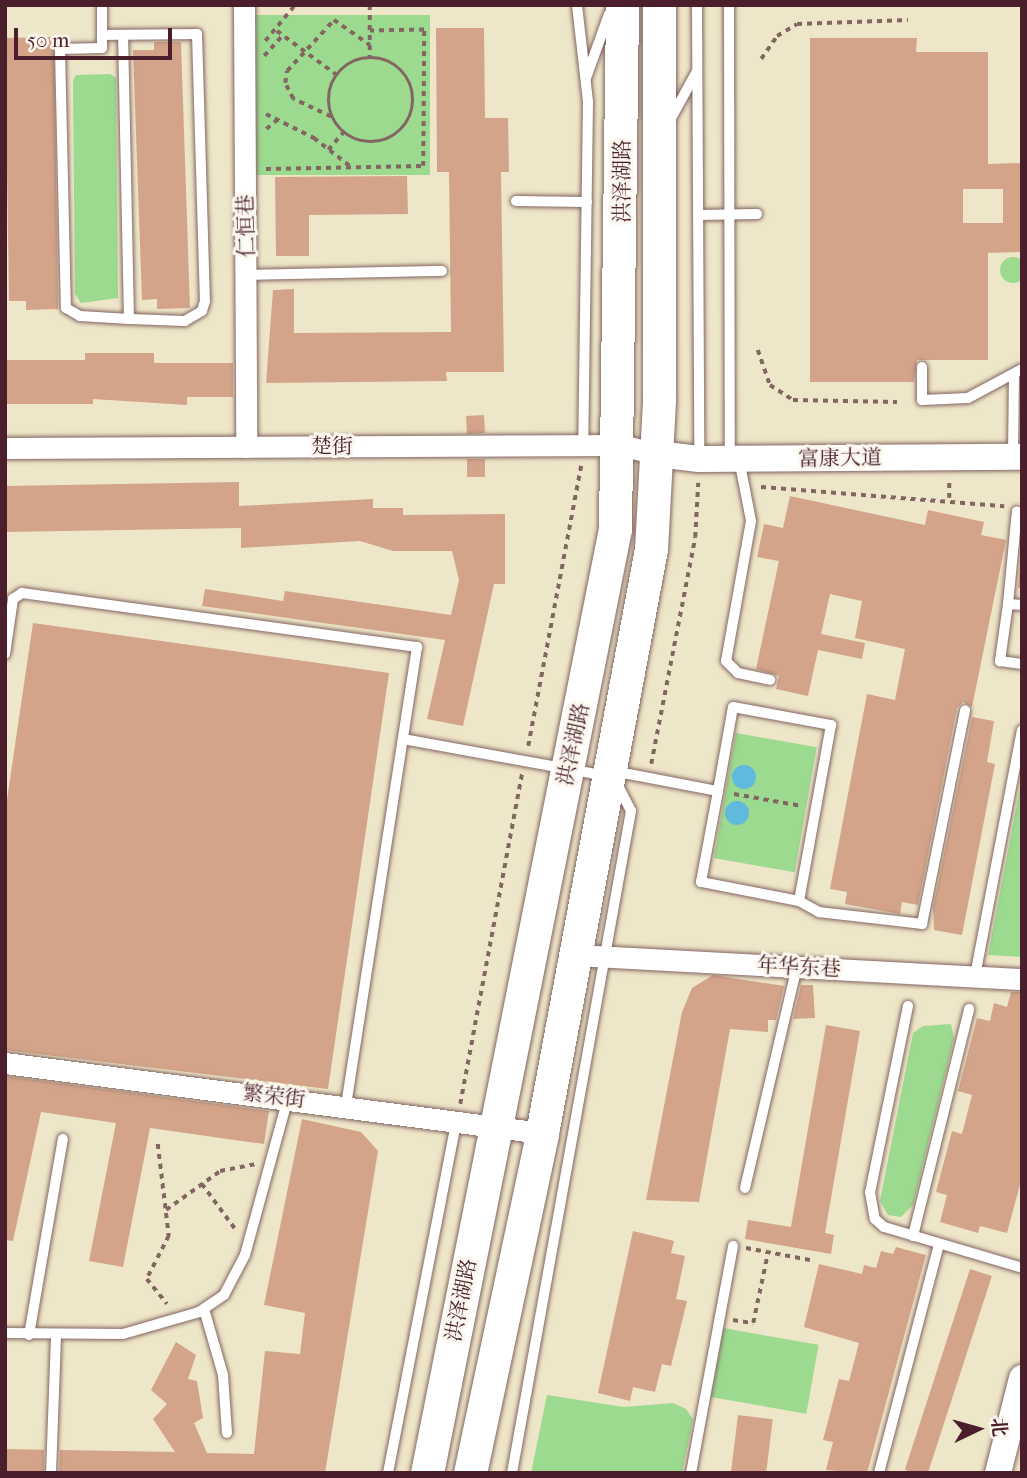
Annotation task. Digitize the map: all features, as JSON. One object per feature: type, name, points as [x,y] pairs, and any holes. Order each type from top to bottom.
[{"type":"main road","name":"洪泽湖路","points":[[427,1473],[615,529],[621,445],[622,5]]},
{"type":"main road","name":"洪泽湖路","points":[[470,1473],[542,1133],[592,956],[610,773],[651,549],[658,454],[659,5]]},
{"type":"street","name":"仁恒巷","points":[[244,5],[250,58],[246,447]]},
{"type":"street","name":"楚街","points":[[5,448],[621,445],[658,454]]},
{"type":"street","name":"富康大道","points":[[658,454],[699,459],[1017,457]]},
{"type":"street","name":"年华东巷","points":[[592,956],[1022,979]]},
{"type":"street","name":"繁荣街","points":[[5,1063],[457,1119],[542,1133]]},
{"type":"street","points":[[998,1473],[1022,1378]]},
{"type":"lane","points":[[102,5],[102,35],[102,48],[60,50],[65,308],[80,316],[185,321],[202,311],[205,301],[197,34],[102,35]]},
{"type":"lane","points":[[577,5],[579,59],[586,78],[583,445]]},
{"type":"lane","points":[[586,78],[612,5]]},
{"type":"lane","points":[[697,5],[699,459]]},
{"type":"lane","points":[[729,5],[734,459],[739,486],[751,521],[726,661],[738,673],[770,680]]},
{"type":"lane","points":[[123,35],[129,319]]},
{"type":"lane","points":[[659,139],[698,70]]},
{"type":"lane","points":[[516,201],[587,202]]},
{"type":"lane","points":[[698,215],[757,214]]},
{"type":"lane","points":[[247,275],[442,271]]},
{"type":"lane","points":[[922,367],[922,400],[968,398],[1018,372],[1017,457]]},
{"type":"lane","points":[[1015,509],[1008,604],[1000,661],[1022,664]]},
{"type":"lane","points":[[5,653],[13,599],[22,593],[417,647],[346,1105]]},
{"type":"lane","points":[[1008,604],[1022,606]]},
{"type":"lane","points":[[799,901],[831,726],[733,707],[701,882],[799,901],[819,912],[922,924],[965,710]]},
{"type":"lane","points":[[975,976],[1022,730]]},
{"type":"lane","points":[[402,739],[568,768],[718,790]]},
{"type":"lane","points":[[512,1473],[592,956]]},
{"type":"lane","points":[[745,1188],[797,967]]},
{"type":"lane","points":[[908,1006],[870,1192],[875,1219],[913,1236],[1022,1268]]},
{"type":"lane","points":[[913,1236],[969,1009]]},
{"type":"lane","points":[[5,1333],[123,1334],[204,1309],[233,1281],[248,1246],[289,1098]]},
{"type":"lane","points":[[388,1473],[457,1119]]},
{"type":"lane","points":[[29,1335],[63,1139]]},
{"type":"lane","points":[[879,1473],[939,1244]]},
{"type":"lane","points":[[691,1473],[733,1246]]},
{"type":"lane","points":[[204,1309],[223,1375],[227,1433]]},
{"type":"lane","points":[[51,1473],[56,1334]]},
{"type":"path","points":[[250,58],[277,31],[295,5]]},
{"type":"path","points":[[370,5],[370,58]]},
{"type":"path","points":[[332,118],[329,93],[337,75],[370,58],[395,65],[413,99],[405,124],[385,141],[370,143],[343,133],[332,118],[287,91],[285,77],[303,50],[334,20],[370,45]]},
{"type":"path","points":[[761,59],[777,36],[797,24],[908,20]]},
{"type":"path","points":[[257,163],[260,169],[423,166],[424,30],[370,31]]},
{"type":"path","points":[[277,31],[337,75]]},
{"type":"path","points":[[250,58],[283,35]]},
{"type":"path","points":[[413,99],[424,98]]},
{"type":"path","points":[[259,109],[328,150],[352,168]]},
{"type":"path","points":[[258,139],[276,121]]},
{"type":"path","points":[[328,150],[343,133]]},
{"type":"path","points":[[758,350],[770,385],[793,400],[897,402]]},
{"type":"path","points":[[457,1119],[583,445]]},
{"type":"path","points":[[739,486],[1015,509]]},
{"type":"path","points":[[718,790],[816,809]]},
{"type":"path","points":[[158,1144],[169,1236],[147,1279],[161,1301],[186,1316]]},
{"type":"path","points":[[166,1210],[202,1184],[233,1167],[271,1161]]},
{"type":"path","points":[[202,1184],[248,1246]]},
{"type":"path","points":[[733,1246],[810,1260]]},
{"type":"path","points":[[720,1317],[752,1323],[768,1252]]},
{"type":"green space","points":[[250,15],[430,15],[430,175],[250,175]]},
{"type":"green space","points":[[110,74],[116,78],[118,298],[81,303],[75,294],[73,81],[76,75]]},
{"type":"green space","points":[[1013,257],[1022,261],[1026,270],[1022,279],[1013,283],[1004,279],[1000,270],[1004,261]]},
{"type":"green space","points":[[736,733],[817,747],[795,872],[714,858]]},
{"type":"green space","points":[[1022,778],[1022,957],[988,955]]},
{"type":"green space","points":[[951,1024],[954,1038],[913,1205],[901,1217],[888,1215],[880,1201],[913,1033],[923,1026]]},
{"type":"green space","points":[[723,1328],[819,1345],[806,1414],[711,1397]]},
{"type":"green space","points":[[547,1395],[624,1407],[673,1403],[686,1409],[693,1419],[682,1473],[531,1473]]},
{"type":"water","points":[[744,765],[753,768],[756,777],[753,786],[744,789],[735,786],[732,777],[735,768]]},
{"type":"water","points":[[737,801],[746,804],[749,813],[746,822],[737,825],[728,822],[725,813],[728,804]]},
{"type":"building","points":[[436,28],[484,28],[485,118],[508,118],[509,172],[501,172],[504,372],[446,372],[447,381],[266,383],[273,290],[294,289],[294,333],[451,332],[449,172],[437,172]]},
{"type":"building","points":[[54,37],[58,309],[26,310],[26,301],[9,301],[5,38]]},
{"type":"building","points":[[810,38],[917,38],[916,52],[988,52],[988,164],[1022,163],[1022,252],[988,253],[988,360],[917,360],[914,382],[810,382]],"holes":[[[963,189],[1003,189],[1003,223],[963,223]]]},
{"type":"building","points":[[154,42],[181,42],[190,308],[157,309],[157,299],[142,300],[133,50],[154,50]]},
{"type":"building","points":[[407,176],[408,214],[309,215],[309,256],[276,256],[275,177]]},
{"type":"building","points":[[85,353],[154,353],[154,363],[233,363],[233,397],[187,397],[187,405],[93,399],[93,404],[7,404],[7,360],[85,360]]},
{"type":"building","points":[[484,415],[485,433],[467,434],[466,416]]},
{"type":"building","points":[[467,459],[485,459],[485,477],[467,477]]},
{"type":"building","points":[[239,482],[239,506],[373,499],[373,508],[403,508],[403,515],[505,514],[505,584],[494,584],[463,726],[427,719],[445,640],[202,606],[205,589],[283,601],[285,591],[451,615],[459,580],[452,551],[393,551],[360,541],[241,548],[241,528],[5,532],[5,486]]},
{"type":"building","points":[[790,496],[925,525],[928,510],[984,522],[981,535],[1006,540],[972,707],[963,702],[957,708],[918,905],[902,902],[900,914],[845,904],[847,892],[830,889],[867,694],[895,700],[905,649],[855,638],[862,601],[830,594],[821,634],[865,643],[862,659],[818,650],[808,696],[776,689],[779,676],[756,669],[779,561],[757,557],[764,524],[783,528]]},
{"type":"building","points":[[1022,544],[1022,588],[1018,588]]},
{"type":"building","points":[[33,623],[389,673],[328,1089],[5,1050],[5,813]]},
{"type":"building","points":[[972,717],[994,721],[987,762],[995,764],[962,935],[934,930],[933,908]]},
{"type":"building","points":[[713,975],[784,986],[776,1020],[768,1020],[768,1032],[730,1029],[699,1202],[646,1200],[682,1012],[692,988]]},
{"type":"building","points":[[801,985],[813,985],[815,1018],[793,1019]]},
{"type":"building","points":[[1011,992],[1022,992],[1022,1177],[1007,1233],[980,1226],[978,1233],[940,1222],[947,1195],[936,1192],[952,1131],[962,1134],[972,1095],[958,1091],[977,1018],[990,1021],[994,1003],[1007,1007]]},
{"type":"building","points":[[826,1025],[860,1031],[825,1233],[834,1235],[831,1254],[745,1239],[748,1220],[791,1227]]},
{"type":"building","points":[[5,1076],[269,1111],[264,1144],[150,1128],[123,1267],[89,1261],[116,1123],[41,1112],[13,1241],[5,1240]]},
{"type":"building","points":[[302,1119],[361,1132],[378,1151],[325,1473],[59,1473],[60,1450],[175,1452],[153,1419],[167,1404],[151,1390],[176,1342],[196,1355],[188,1379],[197,1381],[203,1418],[194,1423],[207,1453],[254,1454],[265,1351],[300,1354],[305,1313],[264,1305]]},
{"type":"building","points":[[633,1231],[674,1241],[671,1253],[685,1256],[676,1299],[687,1301],[671,1366],[662,1364],[655,1392],[633,1387],[630,1401],[598,1393]]},
{"type":"building","points":[[896,1247],[926,1255],[867,1473],[826,1470],[833,1442],[823,1440],[839,1379],[849,1381],[859,1343],[804,1327],[819,1264],[862,1274],[864,1265],[876,1268],[881,1251],[893,1254]]},
{"type":"building","points":[[970,1269],[992,1276],[928,1473],[905,1470]]},
{"type":"building","points":[[738,1415],[773,1419],[766,1473],[731,1473]]},
{"type":"building","points":[[5,1449],[44,1450],[44,1473],[5,1473]]}]
